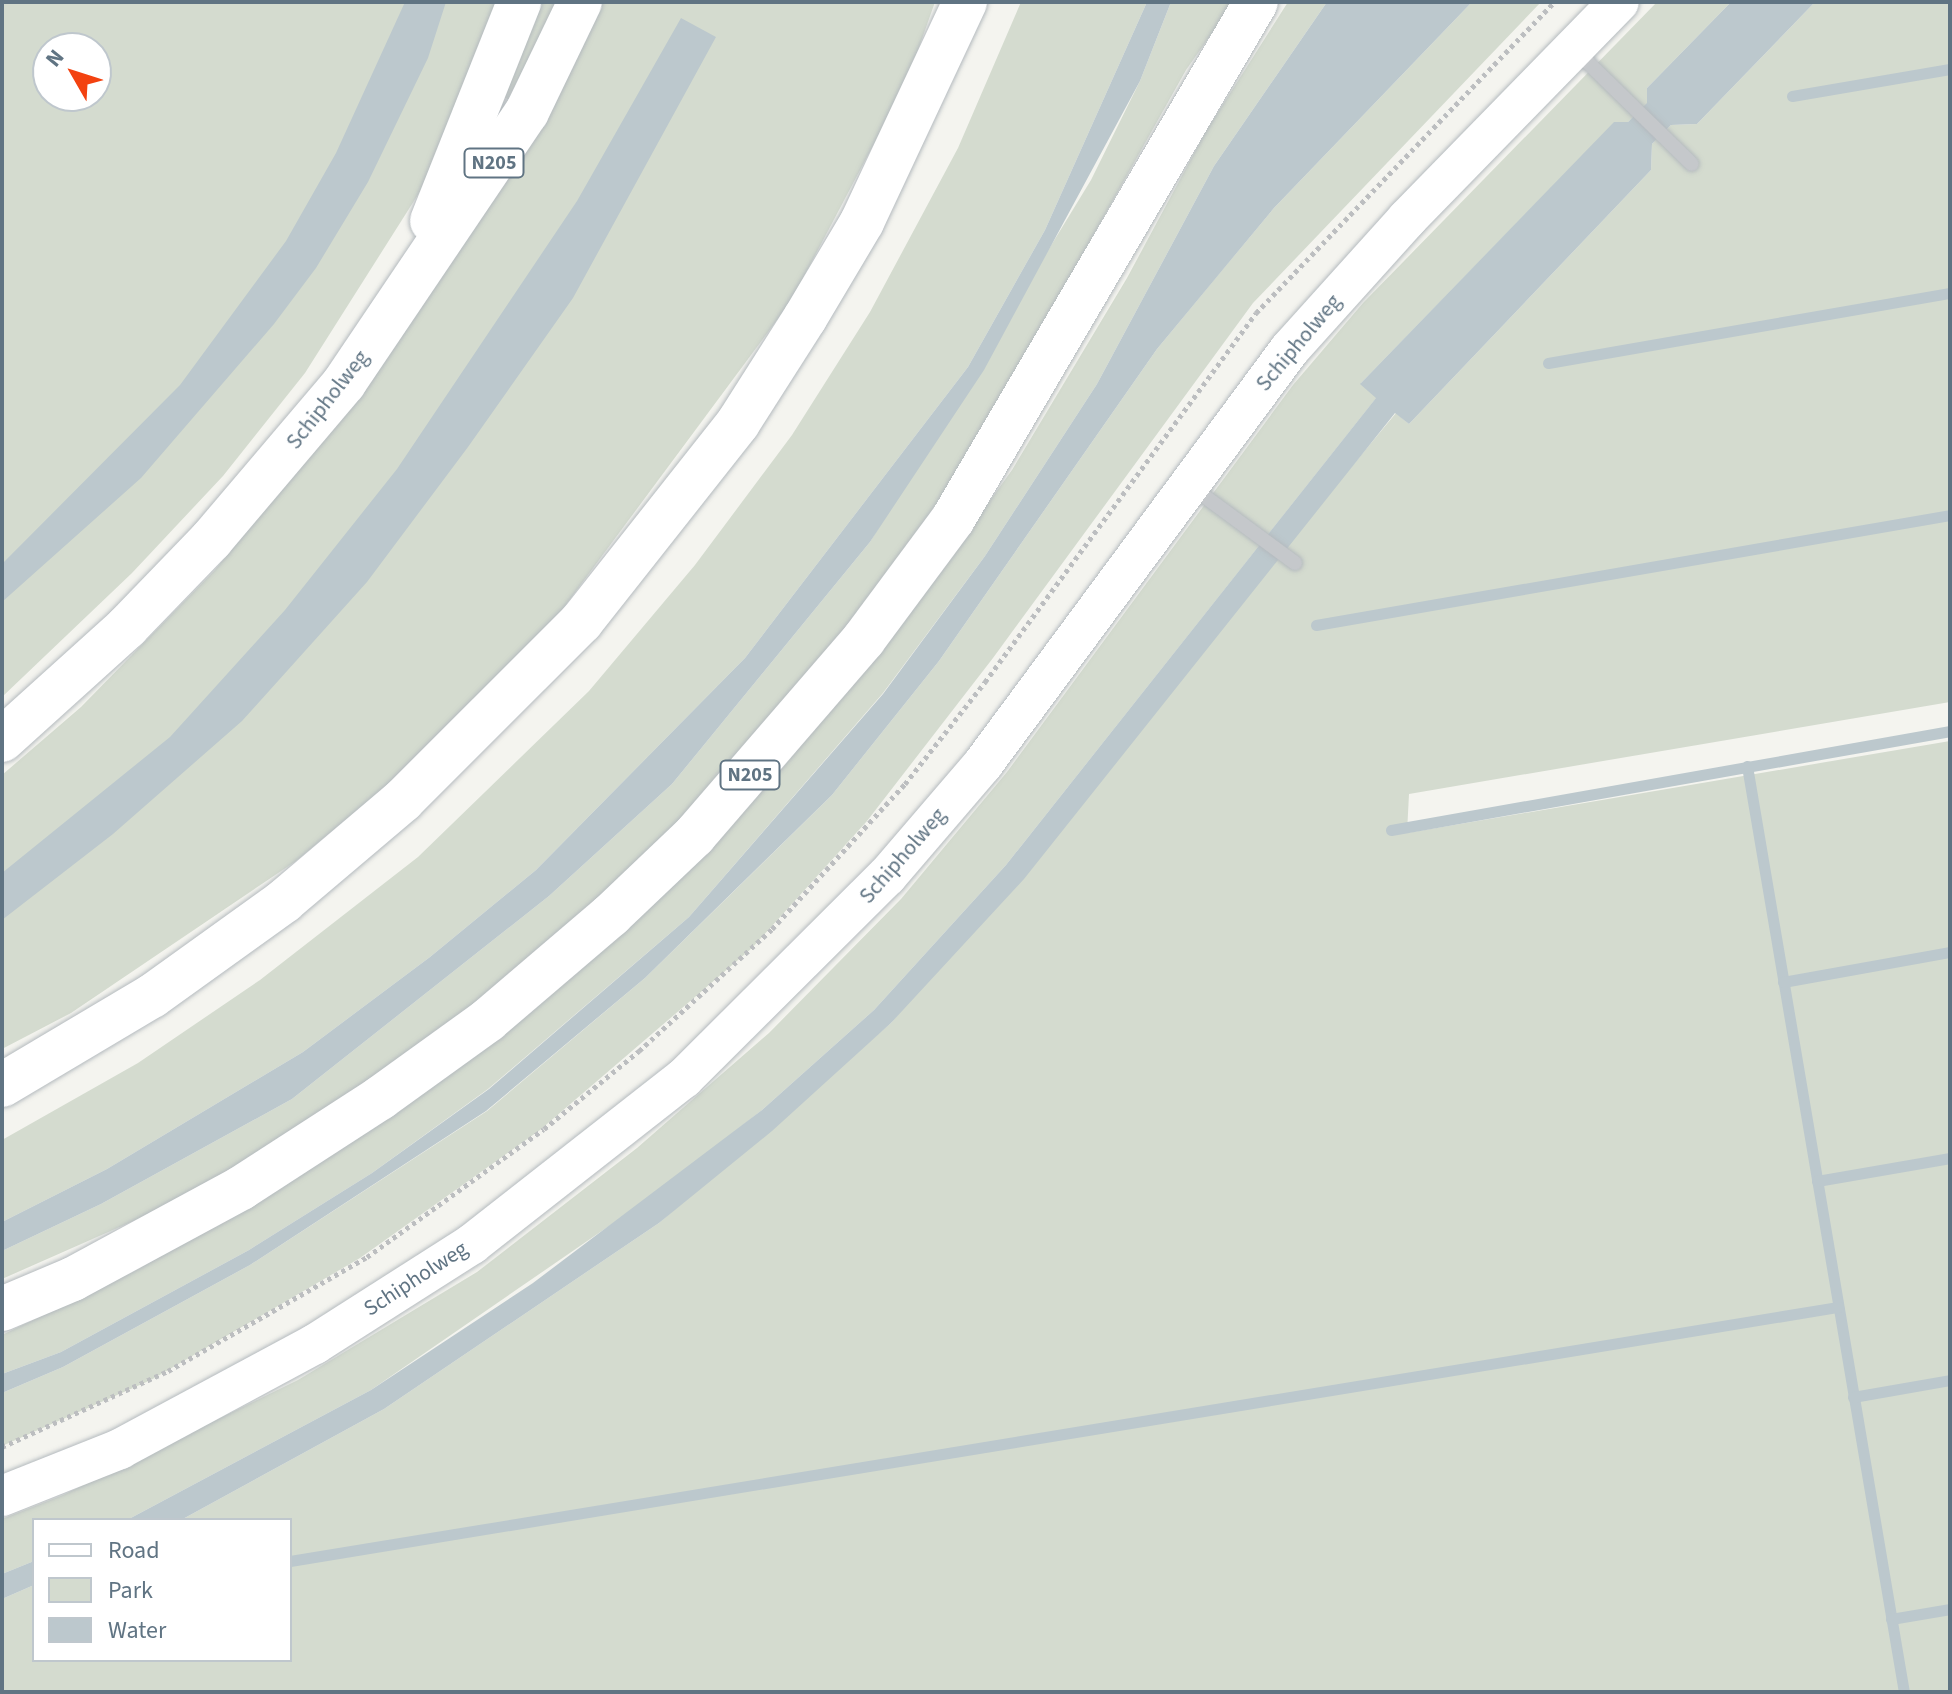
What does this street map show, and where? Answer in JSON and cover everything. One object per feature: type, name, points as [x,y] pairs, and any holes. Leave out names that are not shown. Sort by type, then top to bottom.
[{"type":"highway","name":"N205","points":[[392,315],[488,88],[519,2]]},
{"type":"highway","name":"Schipholweg","points":[[2,740],[127,627],[211,540],[344,383],[527,112],[580,2]]},
{"type":"highway","points":[[2,1085],[152,996],[284,901],[403,800],[581,622],[738,423],[805,318],[862,222],[965,2]]},
{"type":"highway","name":"N205","points":[[2,1309],[73,1279],[241,1188],[380,1098],[488,1020],[611,915],[694,836],[864,639],[953,519],[1256,2]]},
{"type":"main road","name":"Schipholweg","points":[[2,1496],[120,1449],[315,1344],[472,1244],[684,1078],[797,971],[897,865],[983,764],[1290,349],[1619,2]]},
{"type":"lane","points":[[1574,49],[1692,164]]},
{"type":"lane","points":[[1189,485],[1289,558]]},
{"type":"path","name":"Schipholweg","points":[[2,1447],[168,1371],[367,1257],[544,1129],[639,1051],[772,929],[905,784],[968,705],[1256,313],[1554,2]]},
{"type":"green space","points":[[2,2],[504,2],[426,182],[305,373],[223,476],[132,573],[2,697]]},
{"type":"green space","points":[[538,2],[557,2],[508,99],[502,96]]},
{"type":"green space","points":[[600,2],[935,2],[907,81],[791,301],[559,614],[425,754],[296,861],[71,1013],[2,1049],[2,775],[81,707],[214,571],[373,379]]},
{"type":"green space","points":[[1021,2],[1147,2],[1045,230],[968,367],[745,658],[536,870],[430,957],[303,1052],[107,1169],[2,1222],[2,1140],[138,1063],[260,980],[418,857],[589,691],[695,565],[792,435],[870,312],[958,148]]},
{"type":"green space","points":[[1171,2],[1234,2],[1186,70],[990,420],[907,549],[723,787],[529,974],[271,1160],[2,1279],[2,1251],[101,1204],[292,1099],[549,896],[672,784],[870,542],[1091,180],[1140,81]]},
{"type":"green space","points":[[1288,2],[1327,2],[1214,166],[1097,384],[985,556],[883,693],[689,917],[488,1089],[372,1173],[249,1250],[61,1352],[2,1374],[2,1335],[135,1271],[291,1180],[662,893],[775,777],[903,621],[1012,470],[1127,278],[1206,131]]},
{"type":"green space","points":[[1472,2],[1541,2],[1253,303],[993,658],[867,821],[752,948],[540,1130],[360,1258],[151,1380],[2,1446],[2,1393],[63,1367],[250,1265],[487,1111],[645,978],[832,795],[939,661],[1157,349],[1274,208]]},
{"type":"green space","points":[[1657,2],[1731,2],[1647,88],[1648,103],[1628,122],[1614,123],[1361,383],[1377,397],[1006,865],[874,1010],[762,1110],[654,1195],[371,1390],[131,1518],[32,1518],[32,1562],[2,1574],[2,1519],[63,1495],[298,1380],[477,1272],[637,1148],[769,1033],[901,899],[1007,772],[1293,385],[1363,303]]},
{"type":"green space","points":[[1815,2],[1950,2],[1950,702],[1409,794],[1407,833],[1950,741],[1950,1692],[2,1692],[2,1599],[32,1586],[32,1662],[292,1662],[292,1518],[185,1518],[384,1409],[659,1223],[891,1023],[1396,413],[1409,424],[1651,170],[1652,144],[1671,125],[1697,124]]},
{"type":"water","points":[[405,2],[446,2],[428,58],[368,182],[316,268],[274,324],[141,478],[2,602],[2,564],[180,385],[286,241],[336,153]]},
{"type":"water","points":[[1147,2],[1171,2],[1140,81],[984,370],[870,542],[672,784],[549,896],[292,1099],[101,1204],[2,1251],[2,1222],[107,1169],[303,1052],[430,957],[536,870],[745,658],[968,367],[1045,230]]},
{"type":"water","points":[[1327,2],[1472,2],[1274,208],[1157,349],[939,661],[832,795],[645,978],[486,1111],[250,1265],[63,1367],[2,1393],[2,1374],[61,1352],[249,1250],[372,1173],[489,1089],[689,917],[883,694],[985,556],[1097,384],[1214,166]]},
{"type":"water","points":[[1731,2],[1815,2],[1697,124],[1671,125],[1652,144],[1651,170],[1409,424],[1395,413],[1024,879],[891,1023],[772,1131],[659,1223],[384,1409],[185,1518],[131,1518],[371,1390],[533,1283],[762,1110],[874,1010],[1006,865],[1376,398],[1360,384],[1614,122],[1628,122],[1647,103],[1647,88]]},
{"type":"water","points":[[681,18],[716,37],[573,298],[468,447],[367,582],[242,721],[113,834],[2,920],[2,873],[170,737],[285,610],[397,469],[577,201]]},
{"type":"water","points":[[32,1562],[32,1586],[2,1599],[2,1574]]},
{"type":"waterway","points":[[1792,96],[1950,69]]},
{"type":"waterway","points":[[1548,363],[1950,293]]},
{"type":"waterway","points":[[1316,625],[1950,515]]},
{"type":"waterway","points":[[1391,830],[1950,731]]},
{"type":"waterway","points":[[1747,766],[1904,1692]]},
{"type":"waterway","points":[[1783,982],[1950,952]]},
{"type":"waterway","points":[[1817,1181],[1950,1158]]},
{"type":"waterway","points":[[292,1561],[1838,1307]]},
{"type":"waterway","points":[[1853,1397],[1950,1380]]},
{"type":"waterway","points":[[1891,1619],[1950,1609]]}]
